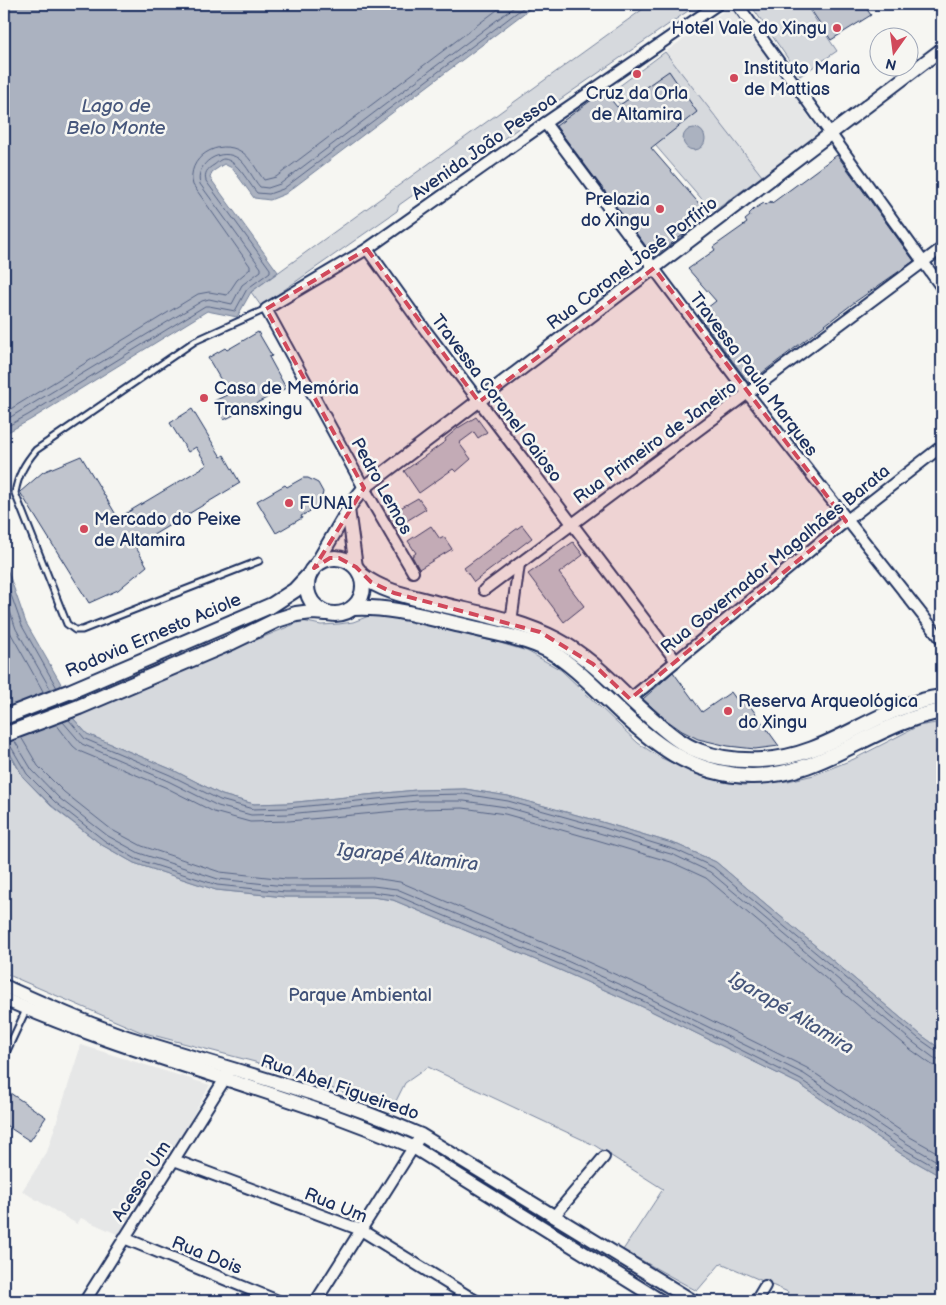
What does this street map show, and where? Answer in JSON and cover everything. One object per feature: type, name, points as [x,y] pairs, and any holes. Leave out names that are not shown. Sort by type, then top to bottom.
[{"type":"main road","points":[[942,697],[925,699],[902,706],[822,747],[786,758],[737,760],[699,751],[669,734],[593,664],[575,651],[540,632],[511,622],[394,593],[371,582],[348,561],[339,558],[330,558],[321,562],[311,572],[307,584],[308,594],[312,602],[318,609],[327,613],[336,614],[354,608],[372,607],[418,614],[510,636],[546,650],[586,678],[638,729],[663,749],[692,764],[724,773],[751,776],[791,771],[818,763],[894,726],[926,714],[942,711]]},
{"type":"main road","points":[[354,608],[363,592],[364,584],[359,571]]},
{"type":"main road","name":"Rodovia Ernesto Aciole","points":[[4,717],[71,691],[272,605],[295,590],[311,572]]},
{"type":"main road","name":"Rodovia Ernesto Aciole","points":[[4,735],[79,707],[232,642],[277,620],[296,614],[327,613]]},
{"type":"street","name":"Avenida João Pessoa","points":[[266,309],[367,249],[718,4]]},
{"type":"street","points":[[737,4],[942,288]]},
{"type":"street","name":"Rua Coronel José Porfírio","points":[[311,572],[348,509],[364,488],[942,49]]},
{"type":"street","name":"Travessa Paula Marques","points":[[545,123],[748,394],[846,521],[942,640]]},
{"type":"street","name":"Rua Primeiro de Janeiro","points":[[484,590],[942,248]]},
{"type":"street","name":"Travessa Coronel Gaioso","points":[[367,249],[479,402],[676,661]]},
{"type":"street","name":"Pedro Lemos","points":[[266,309],[364,488],[413,572]]},
{"type":"street","name":"Rua Governador Magalhães Barata","points":[[630,699],[846,521],[942,446]]},
{"type":"street","points":[[348,509],[359,571]]},
{"type":"street","points":[[511,622],[519,564]]},
{"type":"street","name":"Rua Abel Figueiredo","points":[[4,986],[27,1006]]},
{"type":"street","name":"Rua Abel Figueiredo","points":[[4,999],[27,1006],[120,1045],[228,1073],[380,1117],[421,1135],[555,1215],[693,1301]]},
{"type":"street","name":"Rua Abel Figueiredo","points":[[228,1073],[262,1090],[375,1130],[413,1147],[661,1301]]},
{"type":"street","name":"Acesso Um","points":[[85,1301],[228,1073]]},
{"type":"street","points":[[316,1301],[421,1135]]},
{"type":"street","points":[[555,1215],[604,1157]]},
{"type":"street","name":"Rua Um","points":[[174,1160],[361,1230],[476,1301]]},
{"type":"street","name":"Rua Dois","points":[[124,1238],[278,1301]]},
{"type":"street","points":[[756,1301],[765,1286]]},
{"type":"lane","points":[[259,561],[82,630],[75,630],[67,624],[15,493],[23,466],[36,450],[195,341],[266,309]]},
{"type":"lane","points":[[4,1004],[27,1006],[4,1057]]},
{"type":"highlighted area","points":[[367,249],[479,402],[654,268],[846,521],[630,699],[593,664],[540,632],[394,593],[371,582],[356,567],[339,558],[330,558],[314,568],[364,488],[266,309]]},
{"type":"shaded area","name":"Instituto Maria de Mattias","points":[[731,6],[821,134],[762,176],[665,52]]},
{"type":"shaded area","points":[[81,1045],[210,1085],[150,1192],[119,1235],[81,1218],[77,1224],[22,1191],[47,1152]]},
{"type":"green space","points":[[650,4],[698,4],[464,166],[454,166],[399,205],[397,211],[261,306],[251,292]]},
{"type":"green space","points":[[750,4],[805,4],[837,51],[800,76]]},
{"type":"green space","points":[[665,52],[762,176],[713,212],[610,93]]},
{"type":"green space","points":[[386,615],[527,651],[561,670],[638,743],[659,757],[707,778],[744,785],[788,781],[814,775],[854,759],[918,726],[942,722],[942,1050],[921,1035],[716,862],[678,845],[508,796],[465,789],[416,790],[287,803],[254,804],[222,795],[173,770],[87,734],[73,718],[302,621],[321,625],[339,624],[353,622],[369,616]]},
{"type":"green space","name":"Parque Ambiental","points":[[4,748],[6,748],[23,777],[51,806],[102,845],[134,863],[216,890],[285,897],[372,897],[393,900],[643,1007],[799,1084],[900,1153],[942,1177],[942,1301],[785,1301],[788,1292],[721,1263],[697,1291],[623,1250],[663,1189],[594,1145],[428,1067],[405,1083],[392,1109],[255,1062],[141,1032],[4,973]]},
{"type":"water","name":"Lago de Belo Monte","points":[[4,4],[536,4],[285,194],[270,200],[254,198],[232,168],[224,164],[212,172],[210,178],[278,272],[251,292],[237,317],[207,311],[4,434]]},
{"type":"water","points":[[690,128],[698,128],[705,135],[705,143],[698,150],[690,150],[683,143],[683,135]]},
{"type":"water","name":"Igarapé Altamira","points":[[4,560],[26,623],[60,682],[73,718],[87,734],[173,770],[222,795],[254,804],[287,803],[416,790],[465,789],[508,796],[602,822],[678,845],[716,862],[921,1035],[942,1050],[942,1177],[900,1153],[799,1084],[643,1007],[393,900],[372,897],[285,897],[216,890],[134,863],[102,845],[52,806],[23,777],[4,742]]},
{"type":"building","name":"Hotel Vale do Xingu","points":[[807,4],[863,4],[871,15],[831,40]]},
{"type":"building","points":[[669,71],[697,112],[651,148],[709,215],[654,257],[556,126],[604,91],[617,107]]},
{"type":"building","points":[[837,155],[914,261],[855,302],[749,383],[698,315],[716,301],[688,269],[715,250],[713,247],[747,223],[745,220],[754,209],[764,203],[766,205],[771,201],[772,203]]},
{"type":"building","points":[[258,332],[272,356],[269,357],[286,388],[224,420],[214,401],[229,394],[208,358],[225,348],[227,350]]},
{"type":"building","name":"Mercado do Peixe de Altamira","points":[[192,409],[221,457],[224,455],[240,483],[135,546],[147,566],[118,590],[89,603],[20,492],[43,472],[81,456],[118,518],[207,465],[196,447],[188,452],[170,423]]},
{"type":"building","points":[[476,417],[487,432],[478,438],[474,432],[459,443],[471,459],[456,472],[453,469],[419,493],[404,471],[446,441],[445,439],[458,428]]},
{"type":"building","name":"FUNAI","points":[[303,478],[308,478],[318,483],[323,492],[321,501],[314,509],[301,516],[302,518],[276,533],[257,501],[285,485],[287,487]]},
{"type":"building","points":[[418,498],[426,509],[395,528],[388,515]]},
{"type":"building","points":[[522,525],[532,538],[474,582],[464,568]]},
{"type":"building","points":[[431,526],[440,539],[444,537],[452,549],[419,569],[412,556],[416,553],[408,541]]},
{"type":"building","points":[[573,542],[583,555],[559,573],[584,606],[564,622],[528,574]]},
{"type":"building","name":"Reserva Arqueológica do Xingu","points":[[673,672],[702,712],[731,692],[739,703],[745,699],[779,746],[755,749],[728,746],[698,739],[682,731],[665,719],[643,699]]},
{"type":"building","points":[[4,1089],[46,1117],[30,1141],[4,1124]]},
{"type":"place","name":"Hotel Vale do Xingu","points":[[837,28]]},
{"type":"place","name":"Cruz da Orla de Altamira","points":[[637,74]]},
{"type":"place","name":"Instituto Maria de Mattias","points":[[734,78]]},
{"type":"place","name":"Prelazia do Xingu","points":[[660,209]]},
{"type":"place","name":"Casa de Memória Transxingu","points":[[204,398]]},
{"type":"place","name":"FUNAI","points":[[289,503]]},
{"type":"place","name":"Mercado do Peixe de Altamira","points":[[84,529]]},
{"type":"place","name":"Reserva Arqueológica do Xingu","points":[[728,711]]}]
